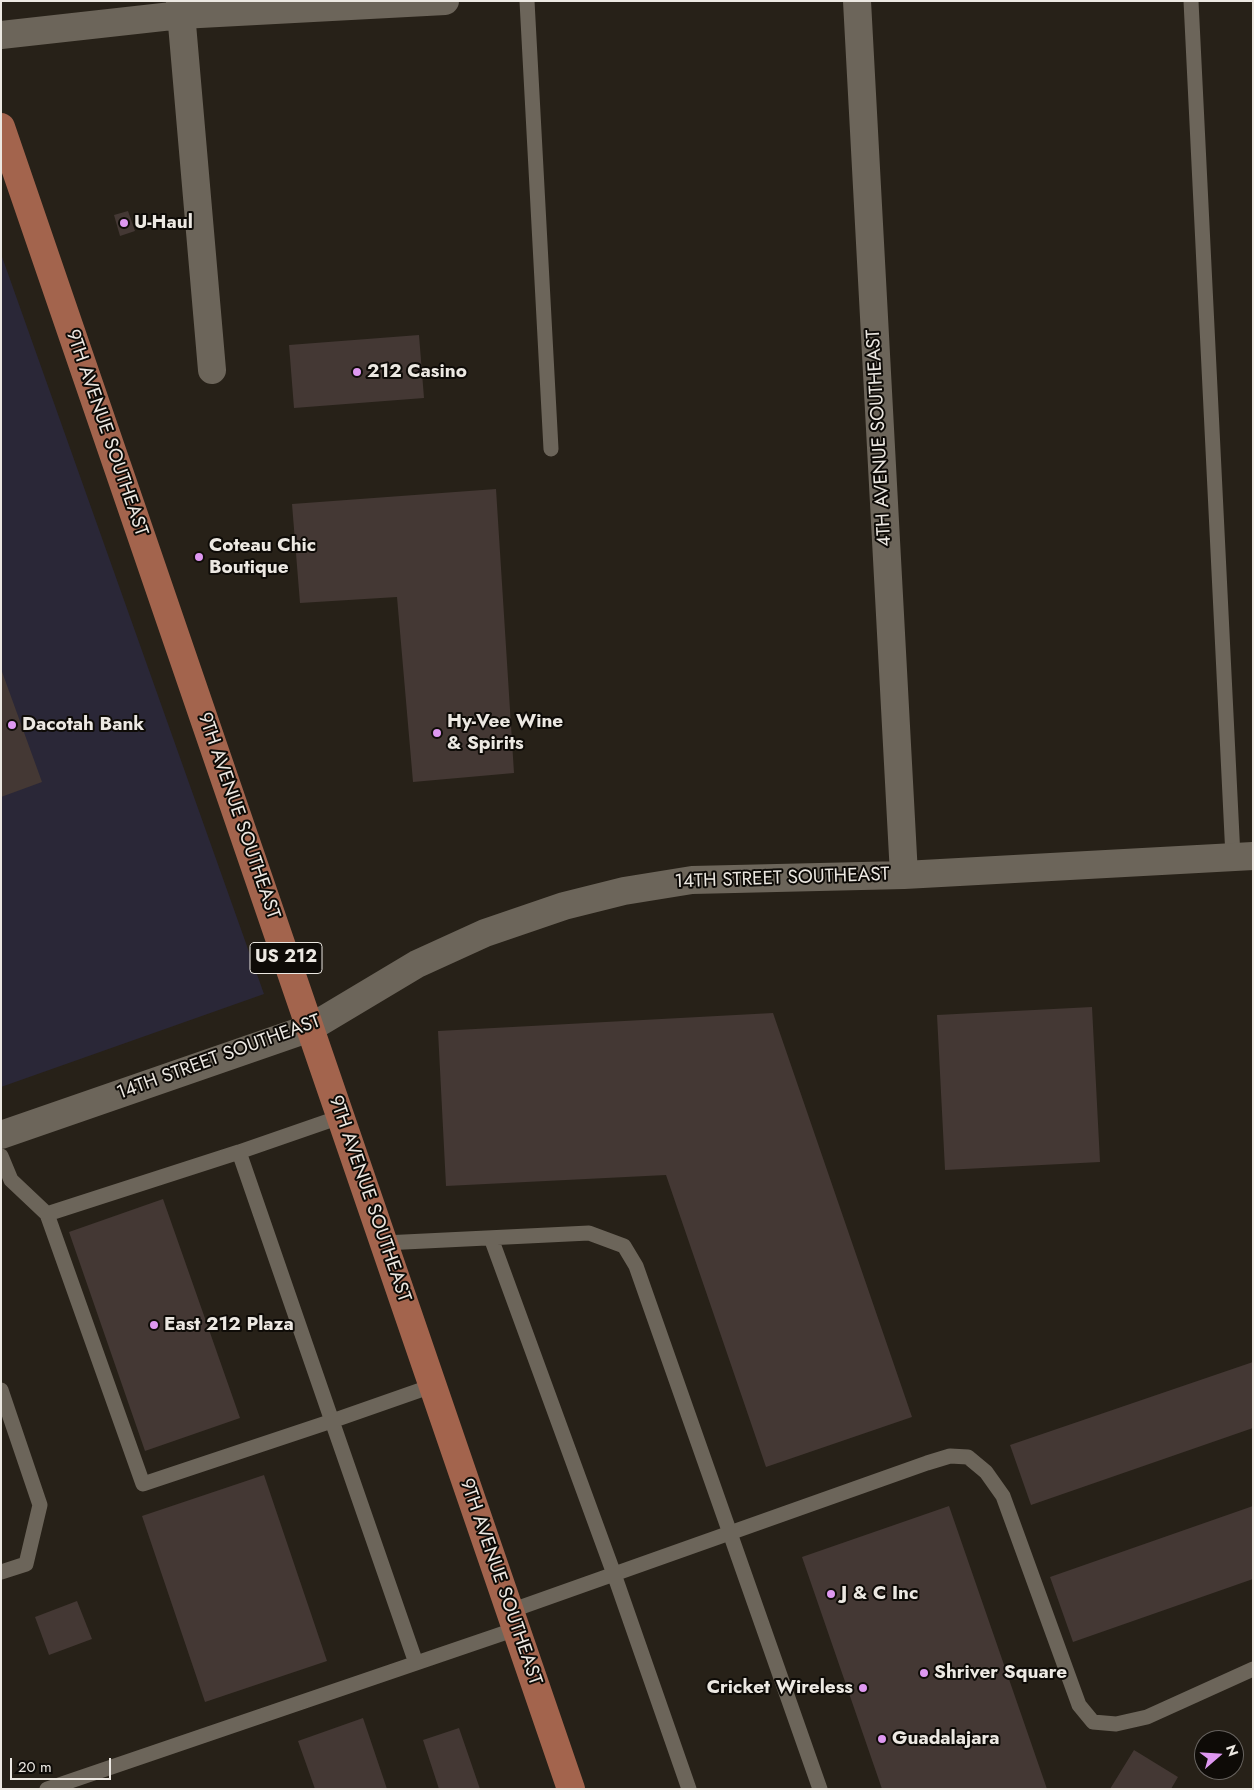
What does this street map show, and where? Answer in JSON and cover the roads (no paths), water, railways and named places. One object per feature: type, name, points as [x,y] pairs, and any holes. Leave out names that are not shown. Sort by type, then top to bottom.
[{"type":"main road","name":"9TH AVENUE SOUTHEAST","points":[[1,128],[570,1789]]},
{"type":"street","points":[[1,35],[181,8],[445,1]]},
{"type":"street","name":"4TH AVENUE SOUTHEAST","points":[[857,1],[904,875]]},
{"type":"street","points":[[181,8],[212,370]]},
{"type":"street","name":"14TH STREET SOUTHEAST","points":[[1,1136],[310,1028],[417,964],[484,933],[572,904],[624,891],[692,880],[904,875],[1243,856]]},
{"type":"lane","points":[[527,1],[551,449]]},
{"type":"lane","points":[[1191,1],[1243,856]]},
{"type":"lane","points":[[47,1214],[340,1117]]},
{"type":"lane","points":[[239,1152],[416,1663]]},
{"type":"lane","points":[[1,1156],[11,1180],[47,1214],[143,1484],[432,1386]]},
{"type":"lane","points":[[384,1243],[589,1233],[624,1246],[636,1266],[820,1789]]},
{"type":"lane","points":[[491,1238],[614,1574],[689,1789]]},
{"type":"lane","points":[[1,1390],[40,1505],[26,1564],[1,1572]]},
{"type":"lane","points":[[47,1789],[416,1663],[614,1574],[950,1456],[968,1457],[986,1472],[1003,1496],[1079,1704],[1093,1722],[1116,1724],[1147,1716],[1253,1669]]},
{"type":"place","name":"U-Haul","points":[[124,223]]},
{"type":"place","name":"212 Casino","points":[[357,372]]},
{"type":"place","name":"Coteau Chic Boutique","points":[[199,557]]},
{"type":"place","name":"Dacotah Bank","points":[[12,725]]},
{"type":"place","name":"Hy-Vee Wine & Spirits","points":[[437,733]]},
{"type":"place","name":"East 212 Plaza","points":[[154,1325]]},
{"type":"place","name":"J & C Inc","points":[[831,1594]]},
{"type":"place","name":"Shriver Square","points":[[924,1673]]},
{"type":"place","name":"Cricket Wireless","points":[[863,1688]]},
{"type":"place","name":"Guadalajara","points":[[882,1739]]}]
